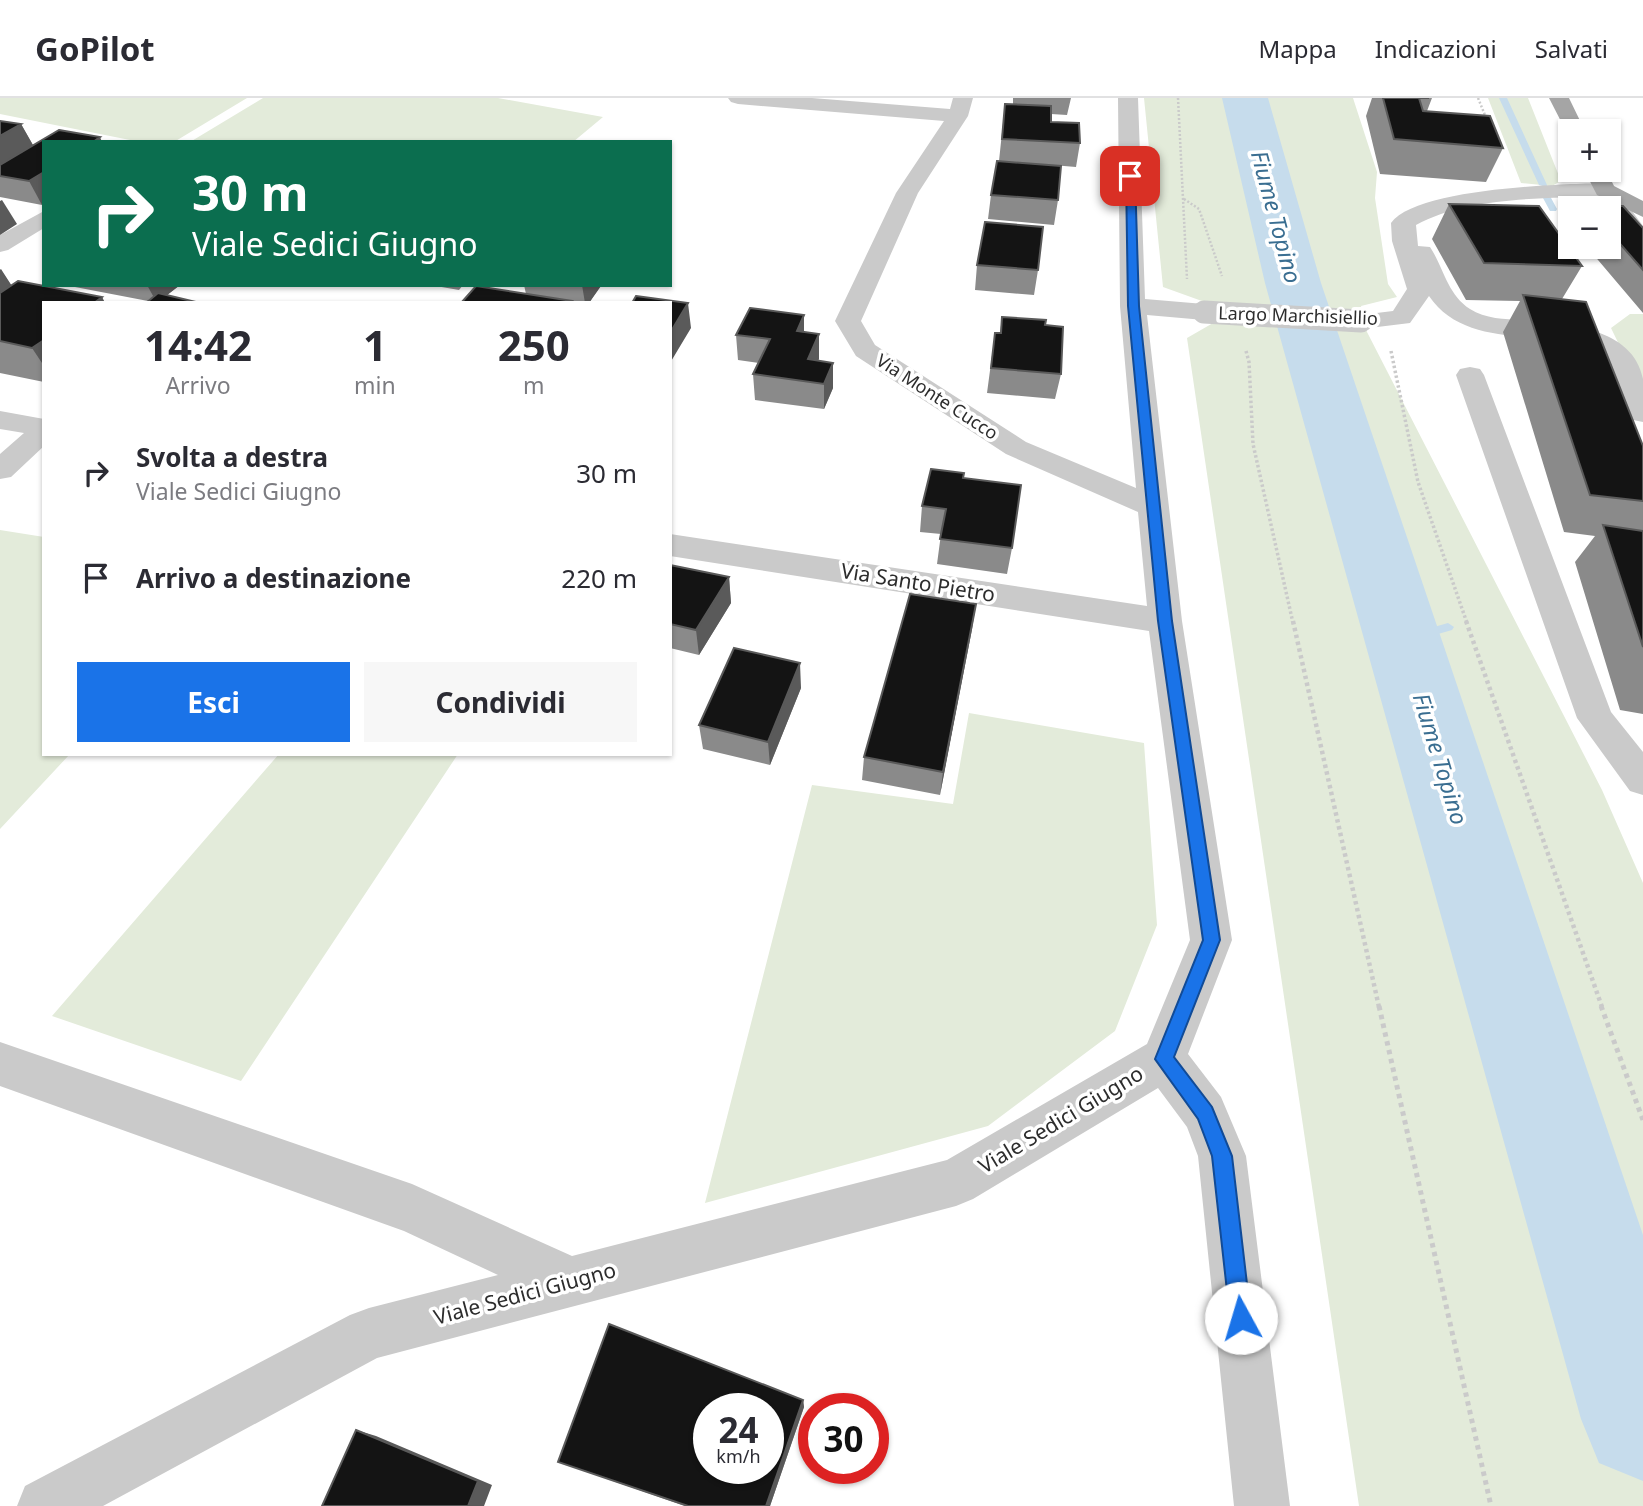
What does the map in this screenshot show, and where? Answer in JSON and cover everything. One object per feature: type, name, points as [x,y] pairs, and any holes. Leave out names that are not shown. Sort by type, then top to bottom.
[{"type":"main road","points":[[1559,98],[1570,119]]},
{"type":"main road","points":[[1603,182],[1643,210]]},
{"type":"street","points":[[738,98],[961,107]]},
{"type":"street","name":"Viale Sedici Giugno","points":[[45,1506],[369,1334],[956,1182],[1164,1059],[1211,940],[1165,621],[1156,507],[1149,307],[1128,98]]},
{"type":"street","name":"Via Monte Cucco","points":[[961,107],[907,193],[848,321],[865,350],[1016,448],[1156,507]]},
{"type":"street","points":[[1587,182],[1476,198],[1419,214],[1404,223],[1449,307],[1473,323],[1552,329],[1589,338],[1616,353],[1643,414]]},
{"type":"street","points":[[1601,182],[1643,243]]},
{"type":"street","points":[[0,245],[42,219]]},
{"type":"street","name":"Largo Marchisiellio","points":[[1149,307],[1373,320],[1401,318],[1420,289],[1404,241],[1404,223]]},
{"type":"street","points":[[1469,375],[1595,718],[1643,780]]},
{"type":"street","points":[[0,421],[42,429]]},
{"type":"street","points":[[0,443],[42,430]]},
{"type":"street","points":[[0,470],[42,431]]},
{"type":"street","name":"Via Santo Pietro","points":[[672,545],[1165,621]]},
{"type":"street","points":[[1164,1059],[1205,1113],[1222,1156],[1262,1506]]},
{"type":"street","points":[[0,1064],[411,1209],[571,1282]]},
{"type":"path","points":[[1149,307],[1188,291],[1178,98]]},
{"type":"path","points":[[1478,98],[1517,193]]},
{"type":"path","points":[[1184,200],[1199,209],[1225,284]]},
{"type":"path","points":[[1373,320],[1418,482],[1550,864],[1643,1120]]},
{"type":"path","points":[[1245,349],[1249,362],[1253,444],[1492,1506]]},
{"type":"green space","points":[[0,98],[247,98],[177,140],[130,140],[0,114]]},
{"type":"green space","points":[[263,98],[498,98],[603,117],[575,140],[193,140]]},
{"type":"green space","points":[[1144,98],[1353,98],[1377,172],[1375,198],[1388,284],[1397,297],[1361,306],[1367,332],[1602,790],[1643,883],[1643,1506],[1359,1506],[1187,338],[1220,319],[1213,305],[1163,287]]},
{"type":"green space","points":[[1488,98],[1528,98],[1559,182],[1552,186],[1521,183]]},
{"type":"green space","points":[[1630,314],[1643,314],[1643,394],[1611,328]]},
{"type":"green space","points":[[0,530],[42,537],[42,756],[68,756],[0,829]]},
{"type":"green space","points":[[969,713],[1144,743],[1157,925],[1115,1031],[988,1126],[705,1203],[812,785],[953,804]]},
{"type":"green space","points":[[277,756],[457,756],[241,1081],[52,1016]]},
{"type":"building","points":[[1383,98],[1419,98],[1423,111],[1490,116],[1503,148],[1394,139]]},
{"type":"building","points":[[1005,104],[1051,106],[1051,122],[1079,123],[1080,143],[1002,139]]},
{"type":"building","points":[[0,121],[21,124],[0,136]]},
{"type":"building","points":[[59,130],[100,137],[96,140],[42,140]]},
{"type":"building","points":[[42,140],[42,173],[29,181],[0,176],[0,165]]},
{"type":"building","points":[[997,161],[1061,166],[1058,200],[991,195]]},
{"type":"building","points":[[1449,204],[1539,206],[1558,233],[1558,259],[1577,259],[1582,266],[1484,263]]},
{"type":"building","points":[[1621,206],[1643,228],[1643,270],[1621,245]]},
{"type":"building","points":[[985,222],[1043,227],[1038,270],[977,265]]},
{"type":"building","points":[[18,281],[102,297],[97,301],[42,301],[42,341],[32,348],[0,341],[0,293]]},
{"type":"building","points":[[475,287],[482,287],[572,301],[463,301]]},
{"type":"building","points":[[158,293],[192,301],[148,301]]},
{"type":"building","points":[[1523,295],[1586,302],[1643,446],[1643,501],[1590,495]]},
{"type":"building","points":[[636,296],[688,303],[672,330],[672,301],[633,301]]},
{"type":"building","points":[[750,308],[804,315],[797,331],[819,334],[808,359],[833,363],[824,384],[753,374],[770,339],[736,335]]},
{"type":"building","points":[[1002,317],[1046,320],[1045,325],[1063,327],[1061,374],[991,368],[995,333],[1001,333]]},
{"type":"building","points":[[931,469],[964,473],[963,478],[1021,485],[1012,548],[940,539],[946,509],[922,506]]},
{"type":"building","points":[[1603,525],[1643,531],[1643,647]]},
{"type":"building","points":[[672,565],[729,577],[696,630],[672,624]]},
{"type":"building","points":[[910,594],[976,604],[943,772],[864,757]]},
{"type":"building","points":[[734,648],[800,663],[768,742],[699,725]]},
{"type":"building","points":[[609,1324],[798,1398],[798,1414],[784,1454],[784,1393],[693,1393],[693,1484],[774,1484],[766,1506],[688,1506],[558,1462]]},
{"type":"building","points":[[356,1430],[478,1481],[468,1506],[322,1506]]},
{"type":"waterway","name":"Fiume Topino","points":[[1245,98],[1293,283],[1643,1419]]},
{"type":"waterway","points":[[1503,98],[1543,185]]},
{"type":"waterway","points":[[1547,198],[1553,209]]},
{"type":"waterway","points":[[1403,640],[1448,627]]},
{"type":"route","points":[[1130,176],[1133,306],[1156,507],[1165,621],[1211,940],[1164,1059],[1205,1113],[1222,1156],[1241,1318]]}]
